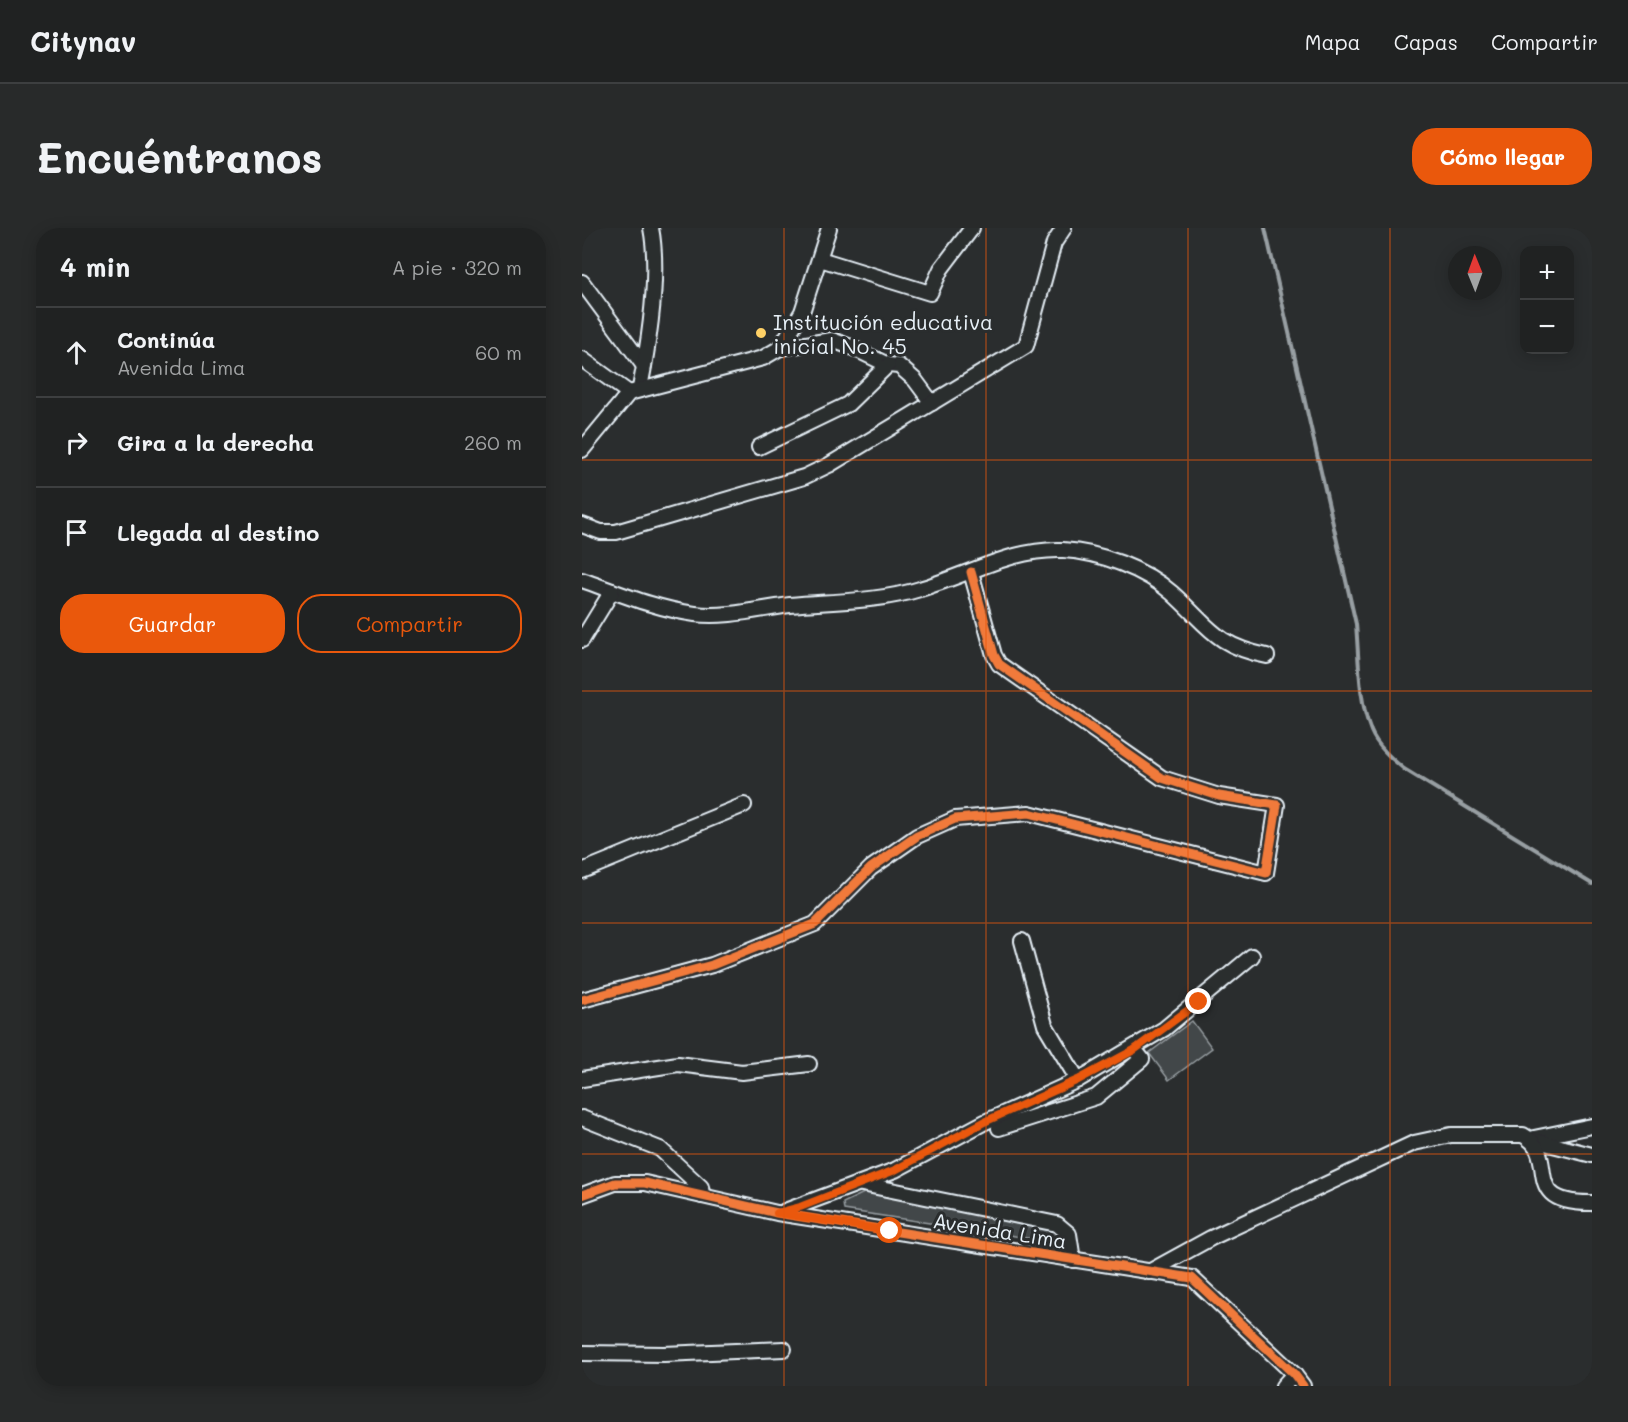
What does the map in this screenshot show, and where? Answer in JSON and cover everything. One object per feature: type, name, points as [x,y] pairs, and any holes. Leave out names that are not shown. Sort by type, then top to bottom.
[{"type":"street","points":[[582,450],[634,390],[644,366],[649,341],[654,253],[651,228]]},
{"type":"street","points":[[820,259],[930,293],[941,269],[972,228]]},
{"type":"street","points":[[582,525],[601,532],[616,532],[804,477],[829,465],[1026,346],[1051,253],[1064,228]]},
{"type":"street","points":[[780,348],[802,312],[828,230]]},
{"type":"street","points":[[582,282],[644,366]]},
{"type":"street","points":[[582,359],[634,390],[763,358],[780,348],[832,340],[888,366],[899,366],[915,380],[932,402]]},
{"type":"street","points":[[759,447],[848,404],[888,366]]},
{"type":"street","points":[[582,580],[670,610],[699,614],[896,594],[918,590],[1010,556],[1043,550],[1083,552],[1107,559],[1170,591],[1201,624],[1222,640],[1241,650],[1267,656]]},
{"type":"street","points":[[582,1000],[711,965],[815,924],[871,868],[917,836],[955,819],[1029,813],[1266,873],[1278,805],[1219,796],[1162,778],[999,664],[993,655],[971,572]]},
{"type":"street","points":[[582,640],[612,591]]},
{"type":"street","points":[[582,871],[744,806]]},
{"type":"street","points":[[1022,940],[1045,1025],[1078,1080]]},
{"type":"street","points":[[777,1213],[800,1207],[895,1170],[1134,1050],[1199,1002],[1252,956]]},
{"type":"street","points":[[999,1128],[1096,1097],[1142,1059],[1134,1050]]},
{"type":"street","points":[[582,1079],[678,1064],[742,1072],[809,1064]]},
{"type":"street","points":[[582,1118],[660,1149],[701,1187],[702,1196]]},
{"type":"street","points":[[1529,1138],[1592,1126]]},
{"type":"street","points":[[1149,1272],[1211,1238],[1414,1143],[1451,1136],[1523,1135],[1592,1155]]},
{"type":"street","points":[[1529,1138],[1538,1155],[1546,1188],[1555,1198],[1570,1203],[1592,1203]]},
{"type":"street","name":"Avenida Lima","points":[[582,1195],[615,1183],[629,1182],[777,1213],[1192,1278],[1294,1374],[1303,1386]]},
{"type":"street","points":[[862,1184],[1057,1224],[1069,1234],[1073,1260]]},
{"type":"street","points":[[582,1353],[664,1354],[784,1349]]},
{"type":"street","points":[[1283,1386],[1294,1374]]},
{"type":"shaded area","points":[[1192,1021],[1212,1048],[1169,1080],[1149,1053]]},
{"type":"shaded area","points":[[870,1190],[1054,1226],[1067,1238],[1067,1244],[844,1210],[843,1203]]},
{"type":"waterway","points":[[1265,228],[1356,624],[1361,692],[1371,731],[1385,752],[1404,769],[1592,884]]},
{"type":"cycle path","points":[[582,1000],[712,965],[815,924],[871,868],[917,836],[955,819],[1029,813],[1266,873],[1277,805],[1219,796],[1162,778],[999,664],[994,655],[971,572]]},
{"type":"cycle path","points":[[582,1195],[615,1183],[645,1183],[777,1213],[1192,1278],[1294,1374],[1303,1386]]},
{"type":"place","name":"Institución educativa inicial No. 45","points":[[761,333]]},
{"type":"route","points":[[890,1231],[777,1213],[844,1191],[895,1170],[984,1122],[1078,1080],[1134,1050],[1199,1002]]}]
